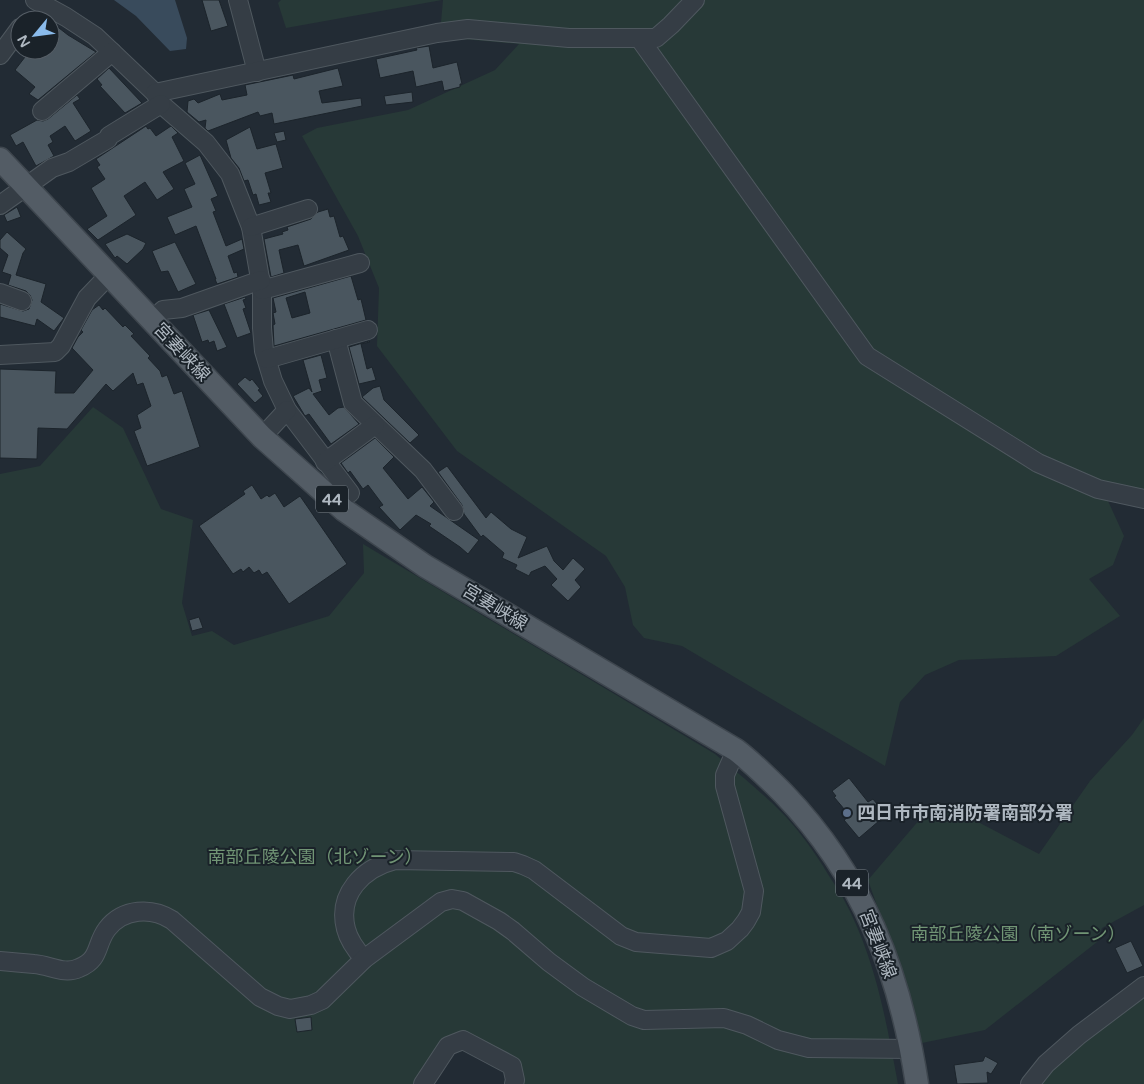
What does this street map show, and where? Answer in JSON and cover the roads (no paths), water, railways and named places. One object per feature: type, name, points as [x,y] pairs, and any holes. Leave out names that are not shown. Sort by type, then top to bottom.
[{"type":"main road","name":"宮妻峡線","points":[[0,159],[262,437],[344,510],[425,566],[736,750],[798,808],[824,841],[848,877],[869,916],[893,979],[912,1049],[917,1084]]},
{"type":"street","points":[[238,0],[256,72]]},
{"type":"street","points":[[0,205],[52,168],[69,162],[108,139],[109,136],[158,99],[256,72],[436,33],[468,29],[569,38],[656,38],[696,0]]},
{"type":"street","points":[[37,1],[95,36],[158,99],[206,143],[230,174],[251,228],[261,285],[264,351],[273,381],[288,410],[350,493]]},
{"type":"street","points":[[639,38],[867,356],[1038,463],[1098,489],[1144,499]]},
{"type":"street","points":[[0,55],[10,42]]},
{"type":"street","points":[[42,111],[112,52]]},
{"type":"street","points":[[251,228],[308,209]]},
{"type":"street","points":[[153,321],[163,310],[182,308],[261,285],[360,263]]},
{"type":"street","points":[[0,356],[55,352],[61,346],[87,298],[110,275]]},
{"type":"street","points":[[0,293],[22,300]]},
{"type":"street","points":[[267,359],[368,330]]},
{"type":"street","points":[[336,339],[353,403],[423,470],[454,511]]},
{"type":"street","points":[[262,437],[288,410]]},
{"type":"street","points":[[325,462],[375,425]]},
{"type":"street","points":[[364,959],[354,947],[346,930],[344,911],[350,893],[361,877],[378,864],[395,860],[514,862],[534,870],[628,940],[702,948],[719,945],[734,936],[746,921],[751,912],[754,891],[725,786],[725,775],[736,750]]},
{"type":"street","points":[[0,961],[35,964],[66,971],[79,968],[95,958],[104,935],[111,925],[126,915],[145,911],[158,913],[172,920],[260,997],[284,1008],[302,1007],[322,1000],[364,959],[441,902],[452,898],[464,901],[499,921],[558,969],[602,999],[636,1018],[644,1020],[724,1018],[747,1025],[778,1040],[809,1048],[912,1049]]},
{"type":"street","points":[[1030,1084],[1046,1064],[1079,1035],[1144,986]]},
{"type":"street","points":[[423,1084],[448,1046],[463,1040],[512,1066],[514,1084]]},
{"type":"water","points":[[114,0],[175,0],[187,38],[186,49],[170,51],[136,16]]},
{"type":"place","name":"四日市市南消防署南部分署","points":[[847,813]]},
{"type":"park label","name":"南部丘陵公園（北ゾーン）","points":[[315,857]]},
{"type":"park label","name":"南部丘陵公園（南ゾーン）","points":[[1018,934]]}]
